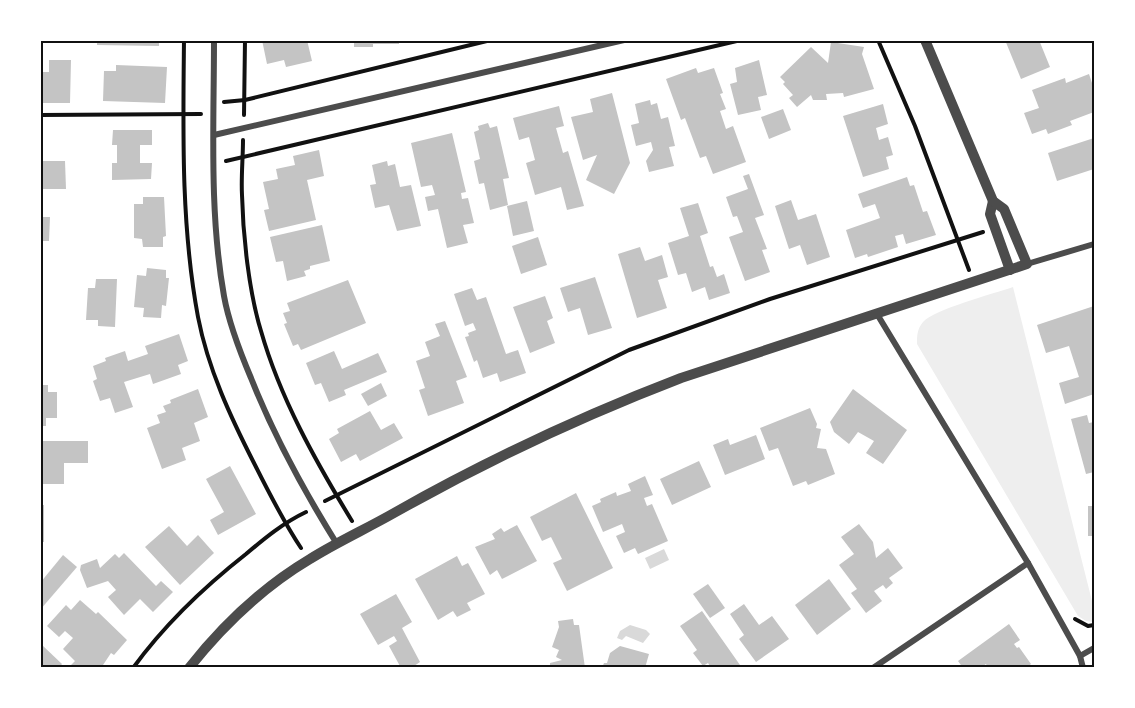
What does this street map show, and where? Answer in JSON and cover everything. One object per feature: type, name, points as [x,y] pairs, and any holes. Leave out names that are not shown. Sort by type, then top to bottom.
[{"type":"street","points":[[214,40],[216,246],[224,298],[238,348],[263,408],[314,507],[337,544]]},
{"type":"street","points":[[214,135],[624,40]]},
{"type":"street","points":[[926,40],[993,201],[1004,209],[1027,264]]},
{"type":"street","points":[[993,201],[990,214],[1010,270]]},
{"type":"street","points":[[189,668],[211,640],[254,599],[309,559],[467,472],[636,395],[681,378],[1027,264],[1095,244]]},
{"type":"street","points":[[878,314],[1028,563],[1080,656],[1083,668]]},
{"type":"street","points":[[873,668],[1028,563]]},
{"type":"street","points":[[1080,656],[1095,648]]},
{"type":"path","points":[[245,40],[242,193],[244,233],[261,331],[280,384],[300,427],[336,495],[359,532]]},
{"type":"path","points":[[214,104],[245,99],[490,40]]},
{"type":"path","points":[[214,164],[741,40]]},
{"type":"path","points":[[134,668],[156,636],[217,576],[284,523],[336,495],[629,350],[770,299],[958,240],[915,126],[878,40]]},
{"type":"path","points":[[40,116],[214,113]]},
{"type":"shaded area","points":[[1013,287],[1094,609],[1094,622],[1086,621],[1078,616],[917,344],[920,327],[929,317],[951,307]]},
{"type":"shaded area","points":[[664,549],[669,560],[650,569],[645,558]]},
{"type":"shaded area","points":[[630,625],[646,630],[650,634],[643,643],[626,636],[622,640],[617,638],[620,631]]},
{"type":"building","points":[[97,40],[159,40],[159,46],[97,45]]},
{"type":"building","points":[[262,40],[307,40],[312,61],[286,67],[284,60],[267,64]]},
{"type":"building","points":[[354,40],[399,40],[399,44],[354,47]]},
{"type":"building","points":[[1005,40],[1039,40],[1050,67],[1021,79]]},
{"type":"building","points":[[831,42],[864,47],[862,54],[874,89],[844,97],[843,93],[826,94],[827,100],[813,100],[811,95],[797,107],[789,98],[793,95],[780,77],[811,47],[828,63]]},
{"type":"building","points":[[49,60],[71,60],[70,103],[40,103],[40,72],[49,72]]},
{"type":"building","points":[[759,60],[767,95],[758,97],[761,110],[738,115],[730,84],[737,82],[735,68]]},
{"type":"building","points":[[116,65],[167,67],[165,103],[103,101],[104,71],[116,71]]},
{"type":"building","points":[[696,68],[698,73],[714,68],[723,93],[720,94],[726,109],[720,111],[726,129],[733,126],[746,162],[713,174],[706,156],[700,158],[685,118],[681,120],[666,79]]},
{"type":"building","points":[[1089,74],[1094,89],[1094,112],[1070,121],[1072,125],[1048,134],[1046,129],[1032,134],[1024,113],[1039,108],[1032,90],[1065,78],[1066,83]]},
{"type":"building","points":[[612,93],[630,163],[614,194],[586,180],[597,155],[583,160],[571,117],[593,112],[590,99]]},
{"type":"building","points":[[650,100],[651,105],[657,103],[661,119],[668,117],[675,146],[669,147],[674,166],[649,172],[646,161],[653,150],[651,142],[636,146],[631,125],[639,123],[635,104]]},
{"type":"building","points":[[883,104],[888,124],[876,128],[879,140],[888,137],[893,155],[886,157],[889,169],[863,177],[843,116]]},
{"type":"building","points":[[559,106],[564,126],[556,128],[563,153],[568,151],[584,206],[567,210],[561,187],[535,195],[526,163],[535,160],[529,137],[519,140],[513,118]]},
{"type":"building","points":[[783,109],[791,130],[769,139],[761,117]]},
{"type":"building","points":[[488,123],[490,128],[497,126],[509,178],[503,179],[508,205],[490,210],[484,183],[479,184],[474,161],[480,159],[474,132],[479,130],[478,126]]},
{"type":"building","points":[[113,130],[152,130],[152,145],[140,145],[140,163],[152,163],[151,179],[112,180],[112,163],[117,163],[117,145],[112,145]]},
{"type":"building","points":[[452,133],[466,192],[461,193],[462,199],[468,198],[474,223],[463,225],[468,243],[447,248],[438,209],[428,211],[425,197],[435,195],[432,185],[421,187],[411,143]]},
{"type":"building","points":[[1094,138],[1094,169],[1057,181],[1048,153]]},
{"type":"building","points":[[319,150],[324,176],[307,180],[316,220],[269,231],[264,210],[269,209],[263,182],[278,179],[276,169],[295,165],[293,156]]},
{"type":"building","points":[[40,161],[65,161],[66,189],[40,189]]},
{"type":"building","points":[[387,161],[388,166],[395,164],[400,187],[411,185],[421,226],[397,231],[389,205],[375,208],[370,185],[376,184],[372,165]]},
{"type":"building","points":[[749,174],[764,215],[755,218],[767,249],[762,250],[770,272],[745,281],[729,237],[743,232],[737,216],[733,217],[726,197],[748,189],[743,176]]},
{"type":"building","points":[[907,177],[910,186],[914,185],[923,212],[927,211],[936,235],[906,244],[903,234],[895,236],[898,247],[868,257],[867,254],[855,258],[846,230],[880,218],[875,204],[863,208],[858,194]]},
{"type":"building","points":[[143,197],[164,197],[166,236],[163,237],[163,247],[143,247],[142,239],[134,238],[134,204],[143,204]]},
{"type":"building","points":[[791,200],[798,220],[816,214],[830,257],[807,265],[800,245],[789,249],[775,206]]},
{"type":"building","points":[[527,201],[534,231],[513,236],[507,206]]},
{"type":"building","points":[[698,203],[708,233],[700,236],[710,267],[713,266],[717,277],[724,274],[730,293],[709,300],[705,287],[692,292],[686,273],[678,275],[668,243],[689,236],[680,208]]},
{"type":"building","points":[[40,217],[50,217],[49,241],[40,241]]},
{"type":"building","points":[[322,225],[330,261],[310,266],[310,269],[304,271],[306,276],[287,281],[283,261],[276,262],[270,237]]},
{"type":"building","points":[[538,237],[547,265],[521,274],[512,246]]},
{"type":"building","points":[[640,247],[645,261],[662,255],[668,277],[658,280],[667,308],[637,318],[618,254]]},
{"type":"building","points":[[147,268],[166,270],[166,278],[169,278],[166,306],[162,305],[161,318],[143,317],[144,308],[134,307],[137,275],[146,276]]},
{"type":"building","points":[[595,277],[612,328],[588,335],[580,308],[568,312],[560,288]]},
{"type":"building","points":[[96,279],[117,279],[115,327],[98,326],[98,320],[86,320],[88,288],[95,288]]},
{"type":"building","points":[[348,280],[366,323],[301,350],[298,344],[293,346],[284,324],[287,323],[283,313],[290,311],[287,303]]},
{"type":"building","points":[[472,288],[477,300],[486,297],[506,354],[518,350],[526,373],[500,382],[497,373],[483,378],[477,360],[474,362],[465,337],[476,330],[473,323],[465,326],[454,294]]},
{"type":"building","points":[[545,296],[553,318],[547,321],[555,343],[530,353],[513,307]]},
{"type":"building","points":[[1094,306],[1094,394],[1065,404],[1059,383],[1079,377],[1069,346],[1046,353],[1037,325]]},
{"type":"building","points":[[445,321],[467,377],[456,381],[464,403],[428,416],[419,390],[425,388],[416,361],[430,356],[425,342],[440,336],[435,324]]},
{"type":"building","points":[[179,334],[188,361],[178,365],[181,374],[153,384],[150,374],[124,382],[133,407],[115,413],[110,398],[100,401],[93,381],[97,379],[93,366],[106,361],[105,358],[125,351],[128,361],[148,354],[145,346]]},
{"type":"building","points":[[334,351],[342,369],[378,353],[387,372],[344,390],[346,395],[329,402],[321,383],[315,385],[306,363]]},
{"type":"building","points":[[381,383],[387,396],[368,406],[361,394]]},
{"type":"building","points":[[40,385],[48,385],[48,392],[57,392],[57,418],[46,418],[46,426],[40,426]]},
{"type":"building","points":[[198,389],[208,417],[194,423],[200,441],[182,448],[186,460],[162,469],[147,428],[160,423],[157,415],[166,412],[163,406],[171,403],[170,400]]},
{"type":"building","points":[[853,389],[907,430],[883,464],[866,453],[874,441],[858,432],[849,444],[834,432],[830,422]]},
{"type":"building","points":[[810,408],[817,424],[816,428],[821,429],[817,448],[826,449],[835,474],[808,485],[806,481],[793,486],[778,448],[769,451],[760,428]]},
{"type":"building","points":[[370,411],[381,430],[394,423],[403,438],[360,461],[356,454],[341,462],[329,439],[339,433],[337,429]]},
{"type":"building","points":[[1087,415],[1089,423],[1094,422],[1094,472],[1086,474],[1071,419]]},
{"type":"building","points":[[756,435],[765,459],[725,475],[713,445],[728,439],[730,445]]},
{"type":"building","points":[[40,441],[88,441],[88,463],[64,463],[64,484],[40,484]]},
{"type":"building","points":[[699,461],[711,487],[672,505],[660,479]]},
{"type":"building","points":[[230,466],[256,514],[218,535],[210,520],[224,512],[206,479]]},
{"type":"building","points":[[645,476],[653,495],[644,498],[647,506],[652,504],[668,541],[638,554],[635,548],[624,553],[616,536],[625,532],[622,524],[603,532],[592,506],[601,502],[600,499],[616,492],[617,496],[631,491],[628,484]]},
{"type":"building","points":[[576,493],[613,568],[567,591],[553,563],[562,559],[551,537],[542,541],[530,517]]},
{"type":"building","points":[[40,505],[44,505],[44,542],[40,542]]},
{"type":"building","points":[[1088,506],[1094,506],[1094,536],[1088,536]]},
{"type":"building","points":[[859,524],[873,542],[876,558],[888,548],[903,568],[889,578],[893,583],[886,589],[883,585],[874,591],[882,601],[866,613],[851,593],[857,589],[839,565],[854,554],[841,537]]},
{"type":"building","points":[[517,525],[537,561],[502,579],[497,570],[490,575],[475,547],[495,539],[492,534],[501,528],[504,532]]},
{"type":"building","points":[[169,526],[187,546],[198,535],[214,553],[180,585],[145,547]]},
{"type":"building","points":[[124,553],[156,586],[161,581],[173,592],[153,612],[140,599],[124,615],[108,597],[116,590],[108,581],[87,588],[80,570],[81,565],[97,559],[100,568],[115,554],[119,558]]},
{"type":"building","points":[[63,555],[77,567],[40,610],[40,583]]},
{"type":"building","points":[[457,556],[462,566],[468,563],[485,594],[467,603],[471,610],[457,617],[453,611],[438,620],[415,579]]},
{"type":"building","points":[[829,579],[851,609],[817,635],[795,605]]},
{"type":"building","points":[[708,584],[725,608],[710,618],[693,594]]},
{"type":"building","points":[[396,594],[412,622],[402,628],[420,662],[411,668],[401,668],[389,646],[397,641],[394,636],[378,645],[360,614]]},
{"type":"building","points":[[80,600],[96,614],[98,612],[127,640],[114,655],[111,653],[101,668],[72,668],[70,666],[75,661],[63,649],[73,638],[65,631],[59,637],[47,626],[66,605],[71,610]]},
{"type":"building","points":[[744,604],[759,625],[772,616],[789,639],[756,662],[739,639],[744,635],[730,614]]},
{"type":"building","points":[[702,611],[740,665],[736,668],[711,668],[708,663],[703,666],[693,653],[697,650],[680,626]]},
{"type":"building","points":[[573,619],[574,625],[579,625],[585,668],[550,668],[550,663],[562,660],[556,657],[559,650],[552,647],[559,627],[558,621]]},
{"type":"building","points":[[1009,624],[1020,640],[1014,644],[1017,648],[1019,647],[1031,664],[1026,668],[988,668],[986,664],[980,668],[963,668],[958,661]]},
{"type":"building","points":[[42,645],[62,664],[59,668],[40,668]]},
{"type":"building","points":[[620,646],[649,654],[645,668],[602,668],[604,663],[607,663],[610,653]]}]
